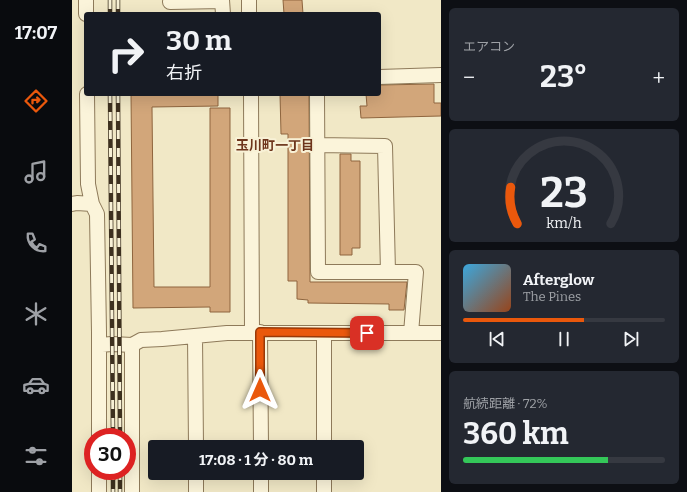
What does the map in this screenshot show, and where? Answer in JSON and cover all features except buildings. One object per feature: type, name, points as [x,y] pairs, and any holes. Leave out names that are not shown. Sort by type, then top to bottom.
[{"type":"street","points":[[86,0],[86,12]]},
{"type":"street","points":[[249,0],[249,12]]},
{"type":"street","points":[[170,5],[223,5]]},
{"type":"street","points":[[381,77],[441,75]]},
{"type":"street","points":[[87,96],[88,184],[92,204],[97,214],[99,428]]},
{"type":"street","points":[[251,96],[256,332],[261,440]]},
{"type":"street","points":[[317,96],[318,272],[416,272],[411,333]]},
{"type":"street","points":[[317,145],[385,146],[388,272]]},
{"type":"street","points":[[72,204],[92,204]]},
{"type":"street","points":[[99,345],[132,345],[141,340],[256,332],[441,334]]},
{"type":"street","points":[[324,333],[324,440]]},
{"type":"street","points":[[195,336],[196,440]]},
{"type":"street","points":[[132,345],[132,492]]},
{"type":"street","points":[[99,480],[99,492]]},
{"type":"street","points":[[196,480],[196,492]]},
{"type":"street","points":[[261,480],[261,492]]},
{"type":"street","points":[[324,480],[324,492]]},
{"type":"railway","points":[[110,0],[110,12]]},
{"type":"railway","points":[[118,0],[118,12]]},
{"type":"railway","points":[[110,96],[113,428]]},
{"type":"railway","points":[[118,96],[120,428]]},
{"type":"railway","points":[[113,480],[113,492]]},
{"type":"railway","points":[[120,480],[120,492]]},
{"type":"district","name":"玉川町一丁目","points":[[275,145]]},
{"type":"route","points":[[260,390],[260,332],[367,333]]}]
